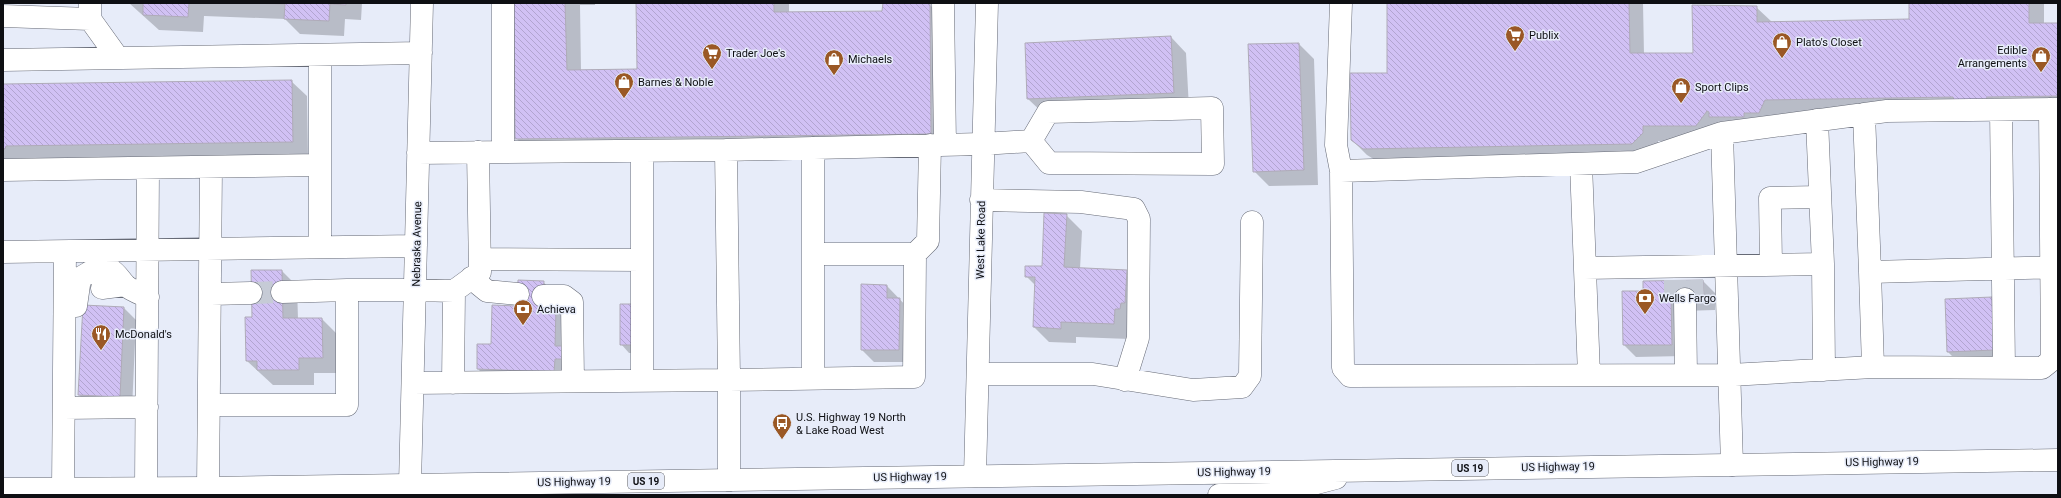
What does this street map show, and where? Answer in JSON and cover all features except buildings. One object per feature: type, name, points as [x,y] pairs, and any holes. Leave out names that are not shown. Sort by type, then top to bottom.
[{"type":"main road","name":"Nebraska Avenue","points":[[410,484],[422,3]]},
{"type":"main road","points":[[503,3],[503,152]]},
{"type":"main road","points":[[813,254],[914,254],[928,242],[938,145],[943,3]]},
{"type":"main road","name":"West Lake Road","points":[[975,476],[982,144],[987,3]]},
{"type":"main road","points":[[1341,3],[1336,145],[1341,171],[1342,368],[1350,376],[1730,375],[1873,367],[2042,368],[2052,360],[2055,267],[2054,109],[1886,111],[1722,133],[1636,162],[1341,171]]},
{"type":"main road","points":[[3,16],[90,11],[118,58]]},
{"type":"main road","points":[[3,60],[421,53]]},
{"type":"main road","points":[[320,55],[320,247]]},
{"type":"main road","points":[[1212,108],[1213,164],[1049,163],[1031,141],[1048,112],[1212,108]]},
{"type":"main road","points":[[2001,110],[2004,368]]},
{"type":"main road","points":[[1864,114],[1873,367]]},
{"type":"main road","points":[[1818,120],[1824,370]]},
{"type":"main road","points":[[1722,133],[1732,465]]},
{"type":"main road","points":[[418,153],[726,150],[982,144],[1031,141]]},
{"type":"main road","points":[[813,148],[813,378]]},
{"type":"main road","points":[[726,150],[729,480]]},
{"type":"main road","points":[[642,151],[642,381]]},
{"type":"main road","points":[[478,152],[476,269],[487,291],[518,294]]},
{"type":"main road","points":[[1581,164],[1589,375]]},
{"type":"main road","points":[[3,170],[320,165]]},
{"type":"main road","points":[[208,488],[211,294],[210,167]]},
{"type":"main road","points":[[146,488],[149,250],[148,168]]},
{"type":"main road","points":[[1771,266],[1770,198],[1820,197]]},
{"type":"main road","points":[[982,200],[1081,202],[1134,210],[1139,219],[1138,338],[1125,380]]},
{"type":"main road","points":[[978,374],[1093,374],[1193,390],[1242,387],[1250,376],[1252,222]]},
{"type":"main road","points":[[3,252],[416,246]]},
{"type":"main road","points":[[63,488],[65,252]]},
{"type":"main road","points":[[413,382],[573,382],[914,377],[914,254]]},
{"type":"main road","points":[[453,383],[454,292],[476,269],[642,260]]},
{"type":"main road","points":[[1585,268],[1684,282],[1726,267],[1822,264]]},
{"type":"main road","points":[[1870,272],[2055,267]]},
{"type":"main road","points":[[64,384],[74,370],[92,282],[102,268],[119,275],[125,286],[148,297]]},
{"type":"main road","points":[[1684,282],[1676,319],[1685,327],[1686,375]]},
{"type":"main road","points":[[209,405],[347,405],[347,290]]},
{"type":"main road","points":[[282,292],[416,290],[454,292]]},
{"type":"main road","points":[[211,294],[251,293]]},
{"type":"main road","points":[[543,296],[564,296],[572,302],[573,382]]},
{"type":"main road","points":[[64,408],[147,406]]},
{"type":"main road","name":"US Highway 19","points":[[410,484],[2058,460]]},
{"type":"main road","points":[[1219,495],[1276,494],[1370,469]]},
{"type":"main road","name":"US 19","points":[[3,489],[208,488],[410,484]]},
{"type":"tunnel","points":[[1675,280],[1675,299]]},
{"type":"tunnel","points":[[1692,280],[1693,299]]},
{"type":"tunnel","points":[[251,293],[282,292]]},
{"type":"place","name":"Publix","points":[[1515,52]]},
{"type":"place","name":"Plato's Closet","points":[[1782,59]]},
{"type":"place","name":"Trader Joe's","points":[[712,70]]},
{"type":"place","name":"Edible Arrangements","points":[[2041,73]]},
{"type":"place","name":"Michaels","points":[[834,76]]},
{"type":"place","name":"Barnes & Noble","points":[[624,99]]},
{"type":"place","name":"Sport Clips","points":[[1681,104]]},
{"type":"place","name":"Wells Fargo","points":[[1645,315]]},
{"type":"place","name":"Achieva","points":[[523,326]]},
{"type":"place","name":"McDonald's","points":[[101,351]]},
{"type":"place","name":"U.S. Highway 19 North & Lake Road West","points":[[782,440]]}]
